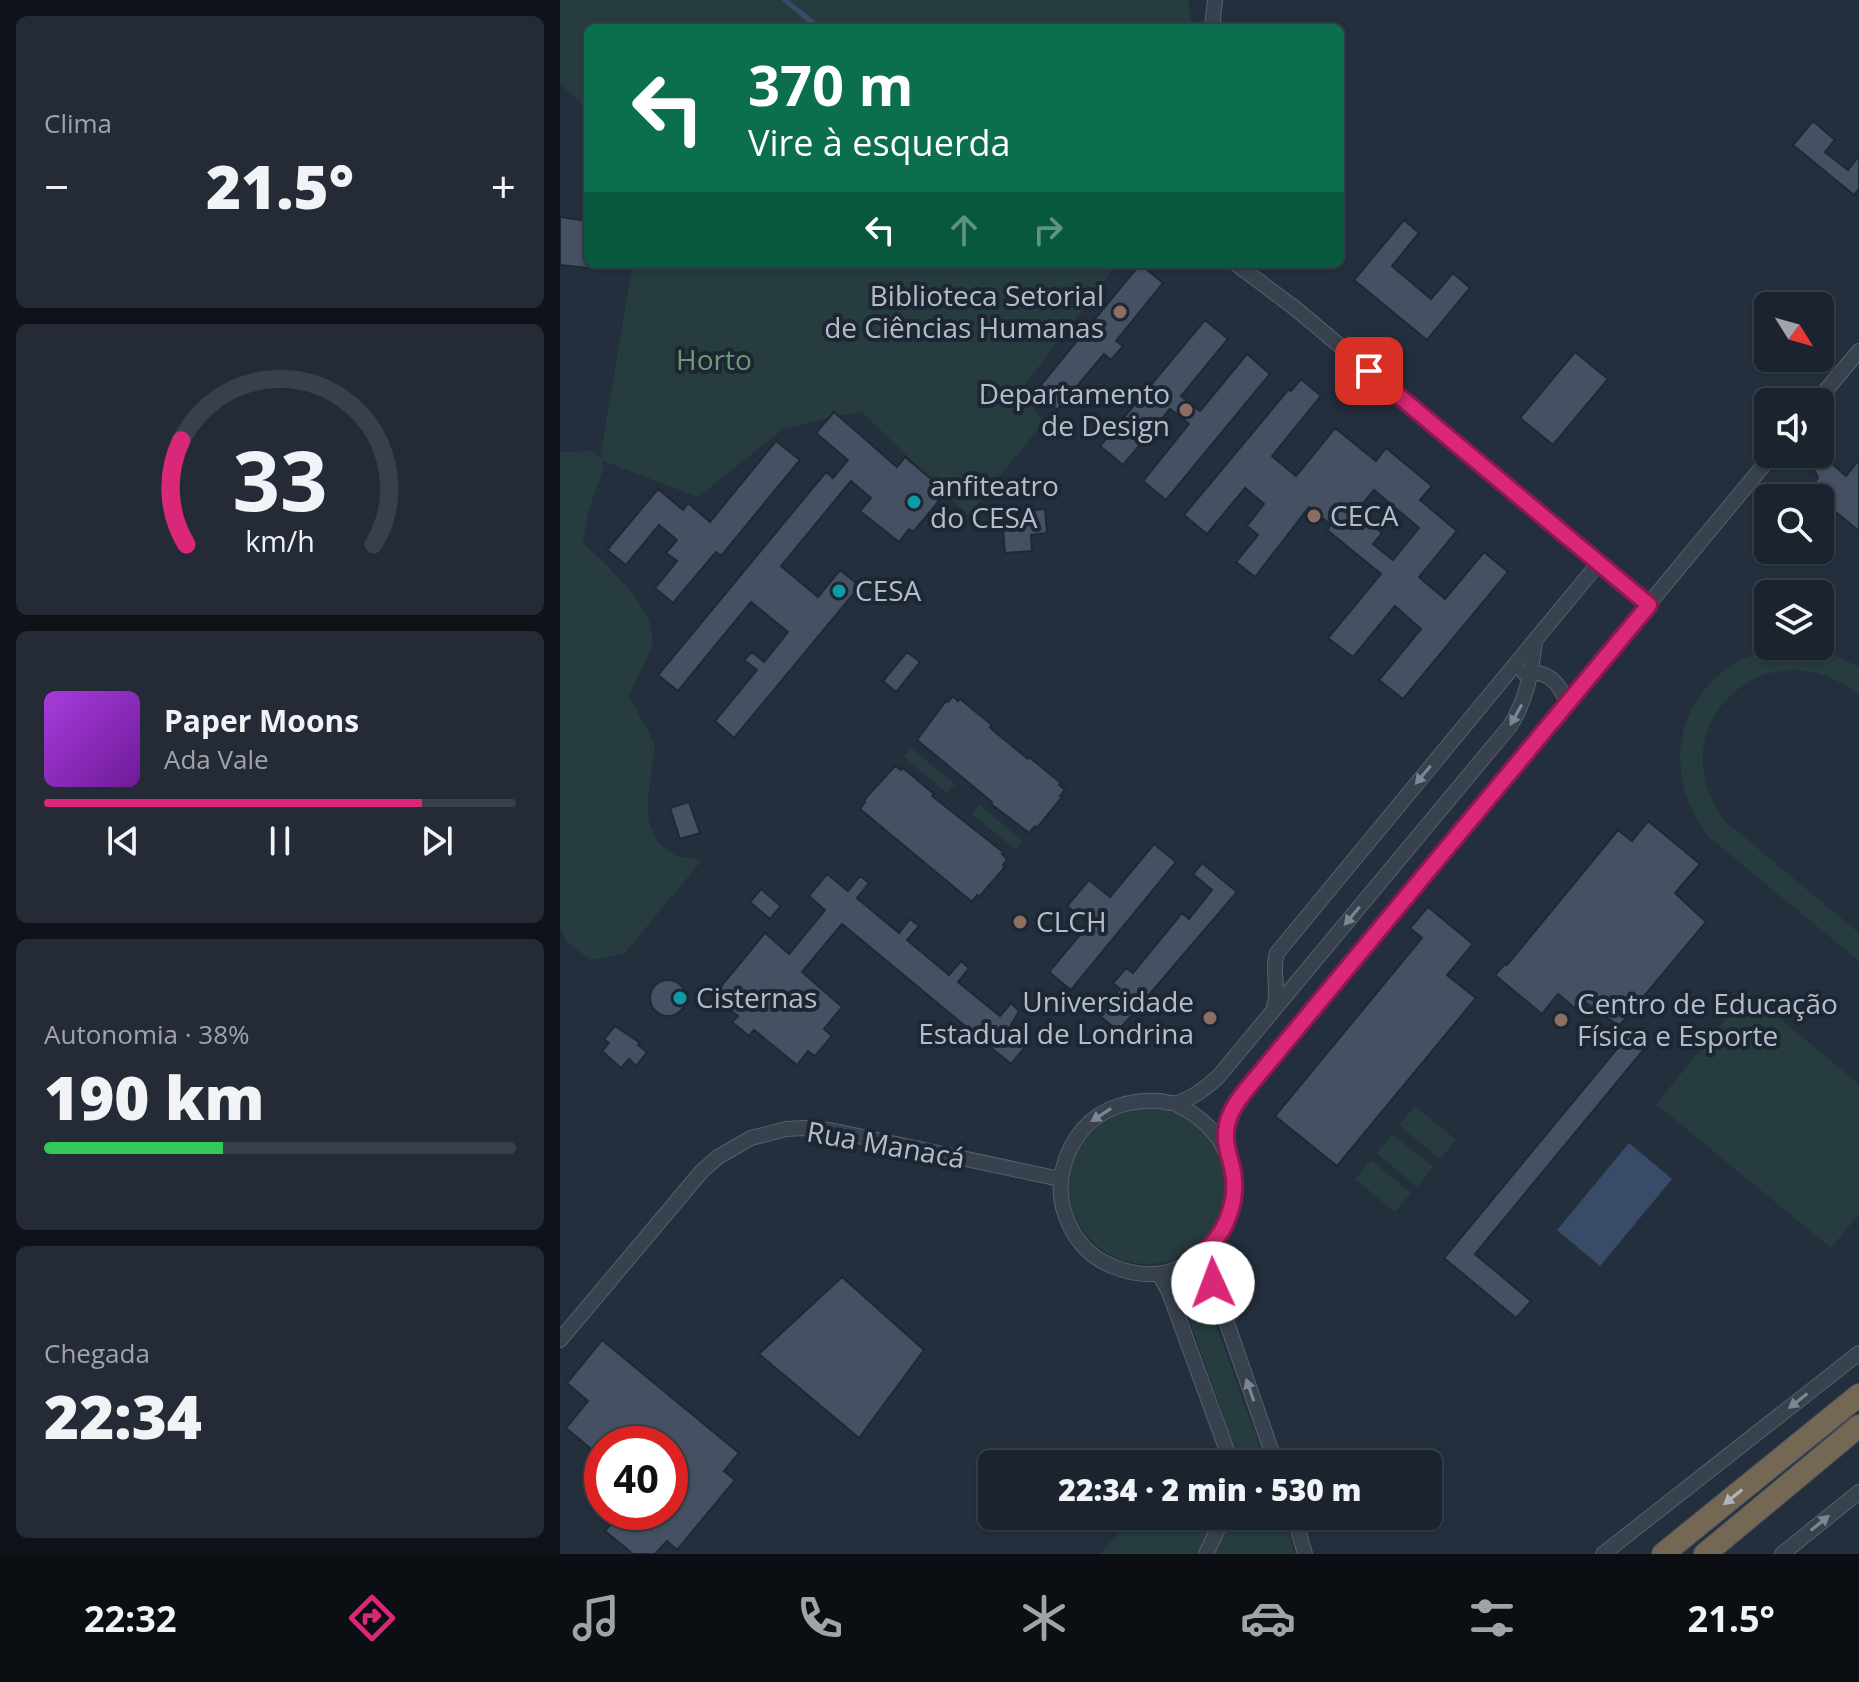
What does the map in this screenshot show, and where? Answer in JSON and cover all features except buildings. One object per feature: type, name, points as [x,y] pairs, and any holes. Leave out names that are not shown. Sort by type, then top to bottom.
[{"type":"highway","points":[[1663,1554],[1859,1395]]},
{"type":"highway","points":[[1705,1554],[1859,1426]]},
{"type":"street","points":[[1212,24],[1215,0]]},
{"type":"street","points":[[1241,268],[1296,309],[1649,605]]},
{"type":"street","points":[[1828,388],[1859,351]]},
{"type":"street","points":[[1224,1147],[1228,1122],[1243,1094],[1762,468]]},
{"type":"street","points":[[1271,1013],[1277,996],[1274,961],[1277,953],[1598,564]]},
{"type":"street","points":[[1175,1104],[1198,1093],[1218,1077],[1510,726],[1523,701],[1535,640]]},
{"type":"street","points":[[1506,675],[1531,672],[1552,678],[1558,683],[1567,703]]},
{"type":"street","points":[[1134,1101],[1175,1104],[1210,1127],[1224,1147],[1233,1170],[1234,1194],[1228,1218],[1216,1240],[1198,1258],[1175,1270],[1159,1274],[1124,1272],[1102,1262],[1083,1247],[1069,1226],[1061,1203],[1060,1179],[1068,1151],[1084,1127],[1107,1110],[1134,1101]]},
{"type":"street","name":"Rua Manacá","points":[[560,1340],[702,1171],[718,1157],[751,1138],[786,1129],[830,1130],[1060,1179]]},
{"type":"street","points":[[1208,1248],[1213,1283],[1271,1450]]},
{"type":"street","points":[[1159,1274],[1180,1320],[1226,1450]]},
{"type":"street","points":[[1603,1554],[1859,1353]]},
{"type":"street","points":[[1782,1554],[1859,1492]]},
{"type":"street","points":[[1206,1554],[1217,1530]]},
{"type":"street","points":[[1298,1530],[1305,1554]]},
{"type":"green space","points":[[560,0],[1188,0],[1191,24],[584,24],[584,105],[560,84]]},
{"type":"green space","name":"Horto","points":[[632,268],[1114,268],[1021,390],[1044,422],[968,515],[861,411],[783,429],[698,497],[601,460],[604,467],[588,512],[583,542],[639,603],[652,631],[650,650],[629,696],[655,744],[648,799],[649,823],[658,843],[676,856],[702,860],[624,954],[591,960],[567,942],[560,929],[560,452],[591,451],[600,458]]},
{"type":"green space","points":[[1754,655],[1754,660],[1834,660],[1834,655],[1859,667],[1859,695],[1824,675],[1789,670],[1757,677],[1731,695],[1712,721],[1703,752],[1707,786],[1726,822],[1859,933],[1859,961],[1709,837],[1690,806],[1681,775],[1681,743],[1690,714],[1706,688],[1729,667]]},
{"type":"green space","points":[[911,748],[955,784],[947,793],[904,757]]},
{"type":"green space","points":[[979,805],[1023,841],[1016,850],[972,814]]},
{"type":"green space","points":[[1748,992],[1859,1084],[1859,1214],[1831,1248],[1656,1104]]},
{"type":"green space","points":[[1415,1106],[1456,1140],[1440,1159],[1399,1125]]},
{"type":"green space","points":[[1147,1108],[1177,1114],[1202,1131],[1219,1156],[1225,1186],[1219,1216],[1202,1241],[1177,1258],[1147,1264],[1117,1258],[1092,1241],[1075,1216],[1069,1186],[1075,1156],[1092,1131],[1117,1114]]},
{"type":"green space","points":[[1392,1134],[1433,1167],[1417,1187],[1377,1153]]},
{"type":"green space","points":[[1371,1160],[1411,1193],[1395,1212],[1355,1179]]},
{"type":"green space","points":[[1202,1276],[1204,1292],[1261,1450],[1231,1450],[1221,1408],[1181,1296],[1173,1287]]},
{"type":"green space","points":[[1121,1530],[1214,1530],[1215,1539],[1201,1554],[1100,1554]]},
{"type":"green space","points":[[1224,1530],[1288,1530],[1295,1554],[1212,1554]]},
{"type":"water","points":[[1629,1143],[1672,1179],[1600,1266],[1557,1230]]},
{"type":"waterway","points":[[785,0],[814,24]]},
{"type":"place","name":"Biblioteca Setorial de Ciências Humanas","points":[[1120,312]]},
{"type":"place","name":"Departamento de Design","points":[[1186,410]]},
{"type":"place","name":"anfiteatro do CESA","points":[[914,502]]},
{"type":"place","name":"CECA","points":[[1314,516]]},
{"type":"place","name":"CESA","points":[[839,591]]},
{"type":"place","name":"CLCH","points":[[1020,922]]},
{"type":"place","name":"Cisternas","points":[[680,998]]},
{"type":"place","name":"Universidade Estadual de Londrina","points":[[1210,1018]]},
{"type":"place","name":"Centro de Educação Física e Esporte","points":[[1561,1020]]},
{"type":"route","points":[[1213,1283],[1208,1248],[1228,1218],[1234,1194],[1233,1170],[1224,1147],[1228,1122],[1243,1094],[1649,605],[1369,371]]}]
